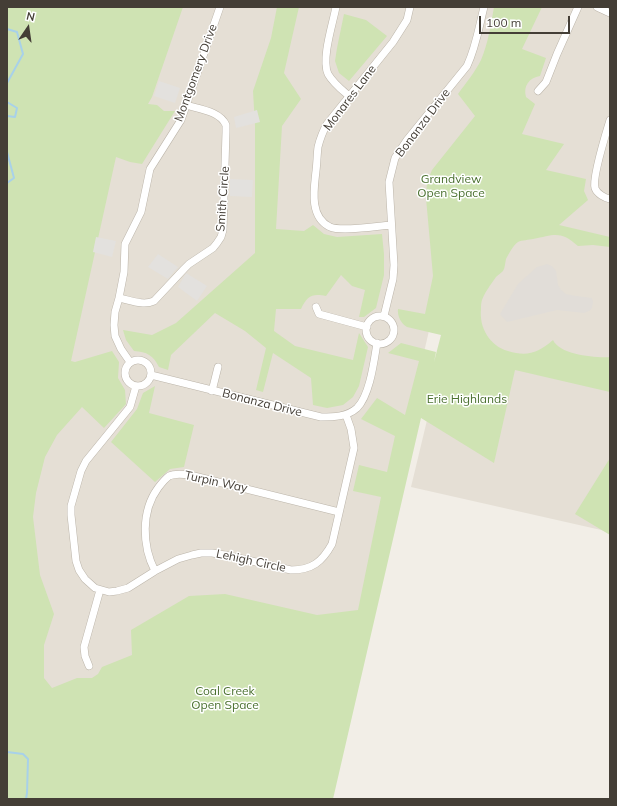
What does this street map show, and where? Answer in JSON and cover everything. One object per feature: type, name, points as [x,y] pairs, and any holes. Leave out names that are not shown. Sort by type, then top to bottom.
[{"type":"street","name":"Montgomery Drive","points":[[130,362],[121,349],[115,336],[114,324],[115,312],[124,272],[125,244],[141,212],[150,169],[181,120],[220,7]]},
{"type":"street","points":[[336,7],[326,52],[326,67],[335,84],[350,96]]},
{"type":"street","name":"Monares Lane","points":[[391,225],[342,229],[330,227],[320,219],[316,212],[314,199],[318,147],[322,134],[328,124],[393,42],[407,20],[410,7]]},
{"type":"street","name":"Bonanza Drive","points":[[384,316],[393,279],[394,264],[389,182],[395,158],[407,140],[467,66],[472,56],[484,7]]},
{"type":"street","points":[[538,91],[546,82],[578,7]]},
{"type":"street","points":[[597,7],[610,13]]},
{"type":"street","name":"Smith Circle","points":[[119,298],[145,304],[154,301],[189,264],[213,248],[221,237],[223,230],[225,187],[226,126],[219,116],[214,113],[186,105]]},
{"type":"street","points":[[610,120],[602,146],[595,178],[595,189],[599,194],[610,199]]},
{"type":"street","points":[[316,307],[319,314],[367,327]]},
{"type":"street","points":[[378,316],[384,316],[391,321],[394,334],[387,342],[382,344],[373,342],[366,331],[369,322],[378,316]]},
{"type":"street","points":[[346,414],[356,408],[365,395],[377,343]]},
{"type":"street","points":[[138,359],[147,362],[150,366],[151,375],[150,379],[144,384],[136,386],[128,382],[125,370],[130,362],[138,359]]},
{"type":"street","name":"Bonanza Drive","points":[[218,366],[214,391],[321,417],[335,417],[346,414]]},
{"type":"street","points":[[151,375],[214,391]]},
{"type":"street","points":[[89,666],[85,656],[84,647],[100,590],[95,588],[85,579],[79,570],[76,561],[71,506],[81,471],[86,461],[130,407],[136,386]]},
{"type":"street","name":"Lehigh Circle","points":[[100,590],[109,592],[128,588],[155,571],[178,560],[202,553],[225,555],[291,570],[299,570],[318,562],[326,554],[332,544],[354,448],[351,429],[346,414]]},
{"type":"street","name":"Turpin Way","points":[[155,571],[150,563],[148,555],[145,522],[150,502],[156,491],[168,477],[182,474],[190,475],[339,512]]},
{"type":"shaded area","points":[[7,7],[503,7],[339,724],[7,687]]},
{"type":"shaded area","name":"Erie Highlands","points":[[526,7],[610,7],[610,532],[411,487]]},
{"type":"shaded area","points":[[159,81],[180,88],[175,103],[154,96]]},
{"type":"shaded area","points":[[257,110],[260,122],[236,128],[234,117]]},
{"type":"shaded area","points":[[230,179],[253,180],[252,197],[230,196]]},
{"type":"shaded area","points":[[96,237],[116,241],[112,257],[93,252]]},
{"type":"shaded area","points":[[158,254],[178,267],[168,279],[148,267]]},
{"type":"shaded area","points":[[547,264],[552,266],[556,271],[558,285],[561,290],[566,294],[592,298],[592,308],[584,313],[557,310],[507,322],[500,314],[518,284],[537,267]]},
{"type":"shaded area","points":[[186,273],[207,286],[197,301],[178,287]]},
{"type":"green space","name":"Coal Creek Open Space","points":[[7,7],[183,7],[152,97],[148,104],[157,105],[164,111],[175,111],[142,164],[116,157],[71,361],[75,362],[112,351],[119,362],[118,378],[125,390],[126,404],[104,428],[82,407],[57,435],[45,457],[36,493],[33,517],[40,575],[54,614],[44,645],[44,678],[52,688],[77,678],[92,678],[98,674],[102,667],[132,655],[131,630],[189,596],[225,594],[317,615],[358,610],[381,497],[353,491],[359,465],[387,472],[395,436],[361,419],[377,398],[405,415],[419,361],[388,353],[401,343],[436,352],[434,362],[441,335],[405,326],[401,322],[398,311],[398,309],[425,314],[433,276],[426,198],[427,182],[432,170],[475,116],[458,94],[481,60],[487,41],[494,7],[542,7],[522,49],[546,58],[540,76],[530,81],[525,89],[526,97],[535,104],[522,134],[564,144],[546,170],[586,179],[584,191],[588,200],[559,225],[610,237],[610,247],[593,245],[578,246],[572,241],[557,235],[516,243],[506,259],[503,271],[496,277],[483,297],[481,306],[482,323],[491,341],[502,349],[515,353],[532,353],[553,340],[557,345],[570,352],[587,356],[610,357],[610,392],[515,370],[494,463],[421,418],[333,799],[7,799]]},
{"type":"green space","points":[[277,7],[299,7],[284,73],[301,99],[282,126],[276,229],[304,231],[313,225],[324,234],[337,237],[382,234],[384,275],[376,308],[364,317],[359,317],[365,290],[352,286],[341,275],[326,296],[310,296],[305,301],[301,309],[276,309],[274,331],[295,346],[353,360],[359,333],[368,347],[359,386],[353,397],[343,405],[327,408],[313,405],[311,378],[273,353],[263,392],[256,390],[266,348],[245,331],[215,313],[171,355],[168,370],[159,367],[149,355],[143,352],[134,351],[126,340],[123,330],[152,335],[176,323],[255,253],[255,126],[253,91],[271,38]]},
{"type":"green space","points":[[344,14],[366,20],[387,36],[349,81],[339,73],[335,61]]},
{"type":"green space","points":[[155,386],[149,413],[194,425],[184,467],[170,469],[155,482],[111,442],[137,409],[143,393]]},
{"type":"green space","points":[[610,458],[610,535],[575,514]]},
{"type":"waterway","points":[[7,29],[17,32],[23,54],[7,83]]},
{"type":"waterway","points":[[7,102],[17,108],[15,117],[7,116]]},
{"type":"waterway","points":[[7,152],[14,178],[7,183]]},
{"type":"waterway","points":[[7,752],[23,754],[28,759],[26,799]]},
{"type":"park label","name":"Grandview Open Space","points":[[451,186]]}]
